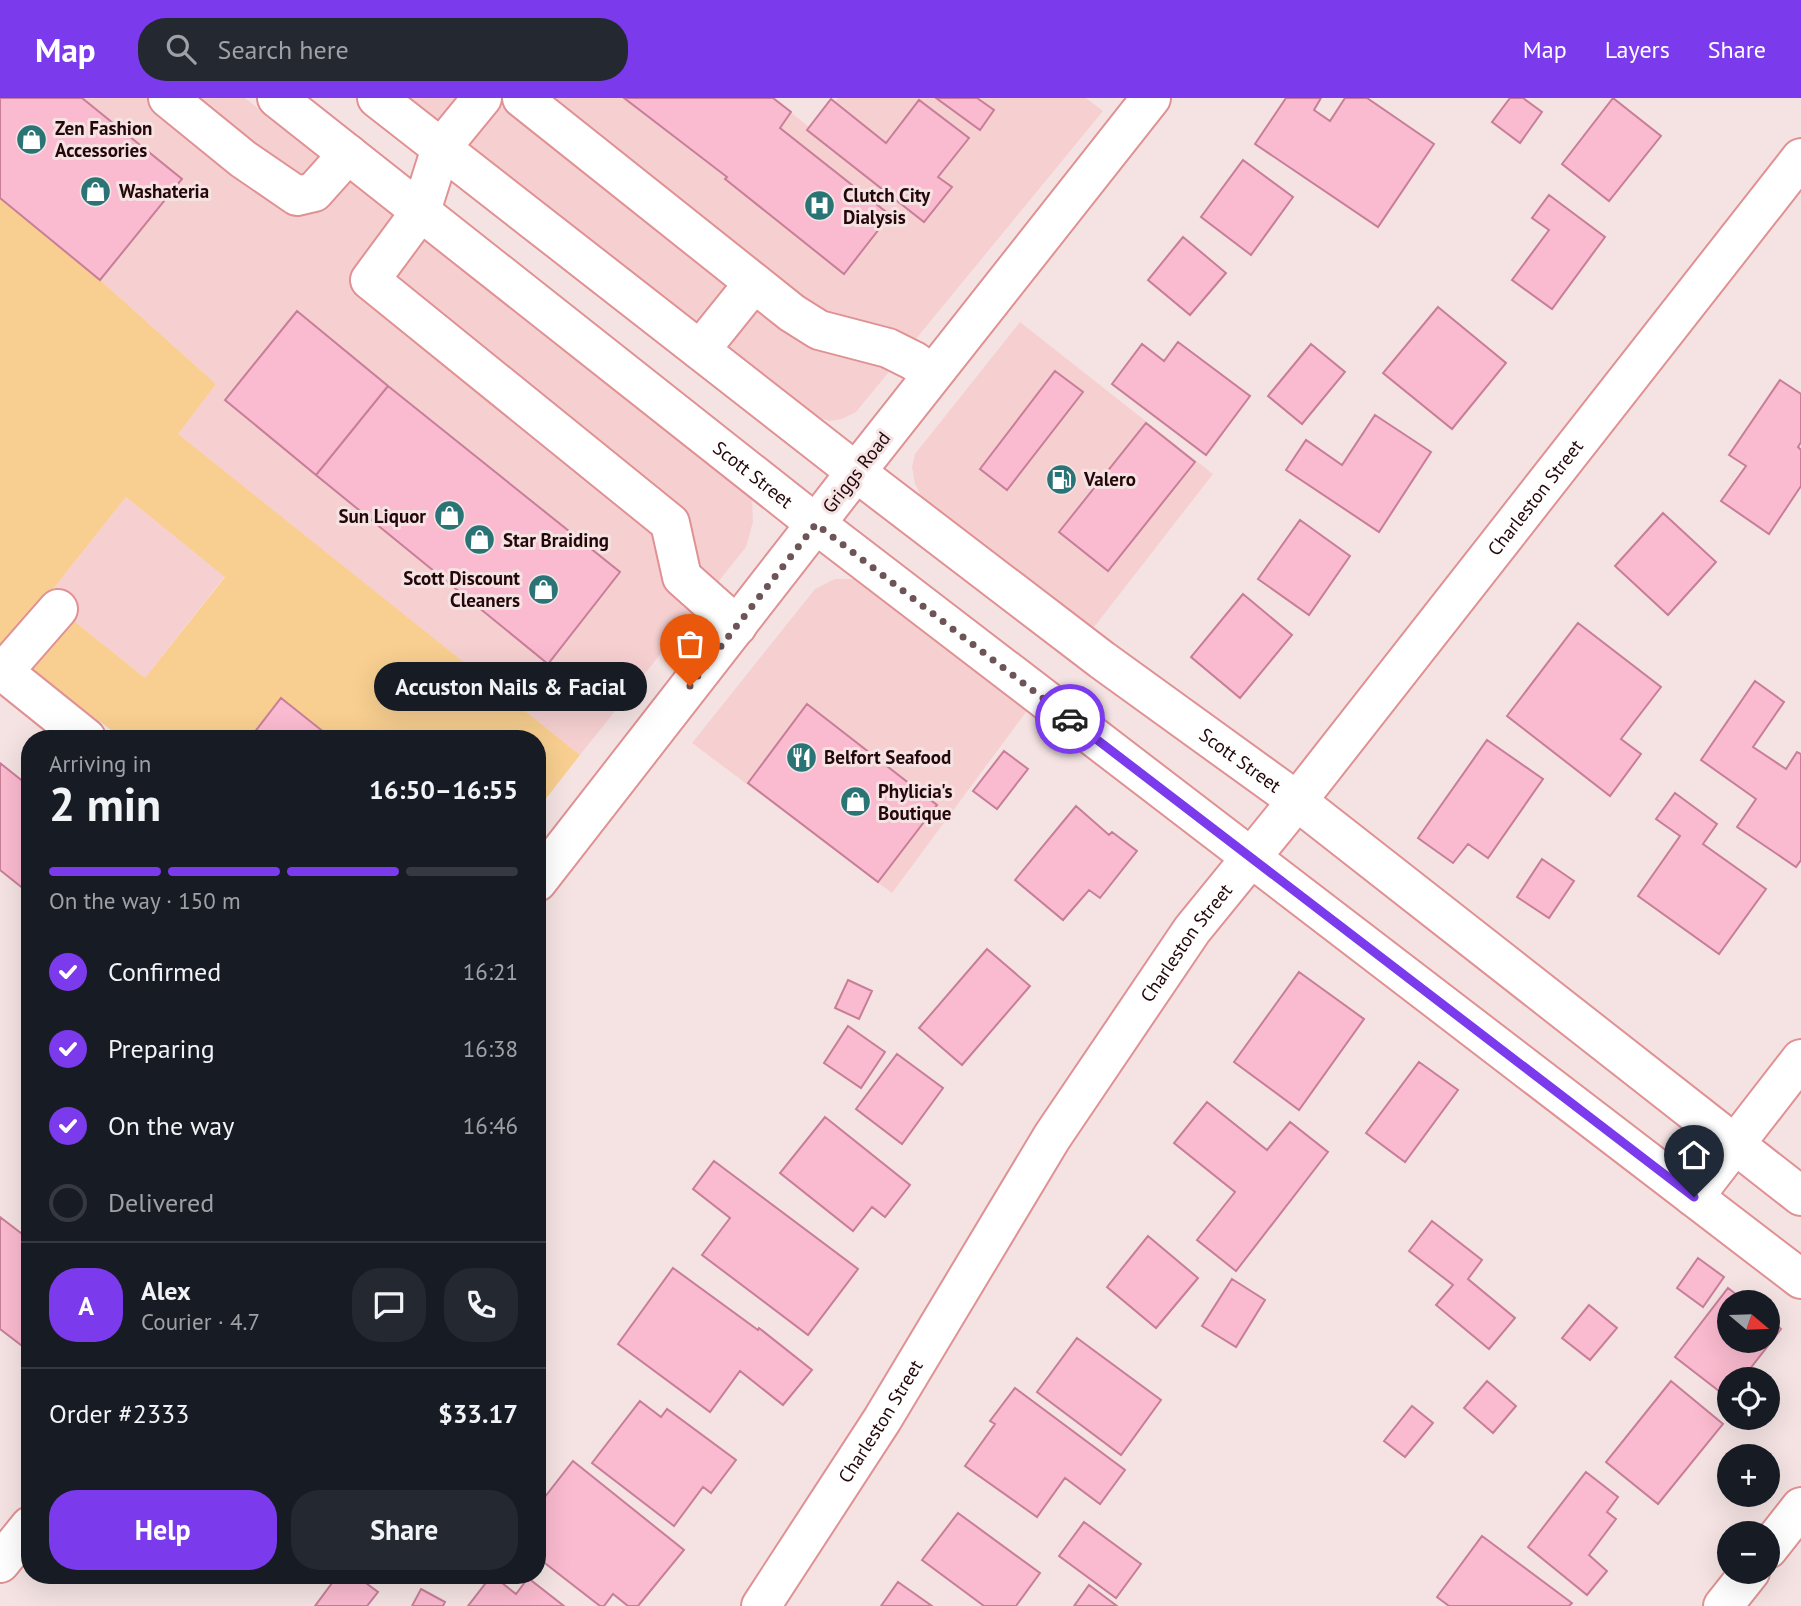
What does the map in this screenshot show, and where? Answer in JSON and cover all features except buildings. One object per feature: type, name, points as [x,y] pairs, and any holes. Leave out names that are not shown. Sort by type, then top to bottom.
[{"type":"main road","points":[[168,98],[243,159],[297,196],[314,192],[348,154]]},
{"type":"main road","name":"Scott Street","points":[[277,98],[816,524],[1801,1279]]},
{"type":"main road","name":"Scott Street","points":[[377,98],[856,472],[1102,660],[1297,801],[1801,1196]]},
{"type":"main road","points":[[482,98],[441,148],[421,211],[370,281],[670,523],[682,577],[737,626]]},
{"type":"main road","points":[[522,98],[792,313],[819,330],[888,348],[914,360],[932,374]]},
{"type":"main road","name":"Griggs Road","points":[[546,870],[1150,98]]},
{"type":"main road","name":"Charleston Street","points":[[761,1606],[882,1420],[1052,1137],[1192,930],[1297,801],[1801,159]]},
{"type":"main road","points":[[699,350],[754,283]]},
{"type":"main road","points":[[58,609],[2,671],[76,730]]},
{"type":"main road","points":[[1694,1197],[1801,1059]]},
{"type":"main road","points":[[1780,1534],[1801,1507]]},
{"type":"main road","points":[[0,1563],[21,1537]]},
{"type":"main road","points":[[1723,1606],[1740,1584]]},
{"type":"shaded area","points":[[0,98],[245,98],[738,479],[752,498],[753,522],[746,547],[580,755],[177,434],[216,384],[100,280],[0,198]]},
{"type":"shaded area","points":[[406,98],[773,98],[813,130],[838,98],[1086,98],[1103,111],[856,412],[842,419],[829,421],[811,415]]},
{"type":"shaded area","points":[[0,198],[100,280],[216,384],[178,434],[580,755],[546,798],[546,730],[111,730],[28,668],[70,618],[145,678],[225,577],[126,497],[45,599],[3,647],[0,645]]},
{"type":"shaded area","name":"Valero","points":[[1020,322],[1213,474],[1091,631],[922,498],[915,484],[912,467],[915,454]]},
{"type":"shaded area","points":[[126,497],[225,576],[145,678],[45,599]]},
{"type":"shaded area","points":[[835,579],[856,579],[871,585],[1029,708],[892,893],[692,743],[815,589]]},
{"type":"way so far","points":[[690,686],[816,524],[1070,719]]},
{"type":"place","name":"Zen Fashion Accessories","points":[[32,139]]},
{"type":"place","name":"Washateria","points":[[96,191]]},
{"type":"place","name":"Clutch City Dialysis","points":[[820,206]]},
{"type":"place","name":"Valero","points":[[1061,479]]},
{"type":"place","name":"Sun Liquor","points":[[449,516]]},
{"type":"place","name":"Star Braiding","points":[[480,540]]},
{"type":"place","name":"Scott Discount Cleaners","points":[[543,589]]},
{"type":"place","name":"Accuston Nails & Facial","points":[[690,686]]},
{"type":"place","name":"Belfort Seafood","points":[[801,757]]},
{"type":"place","name":"Phylicia's Boutique","points":[[855,802]]},
{"type":"route","points":[[1070,719],[1694,1197]]}]
